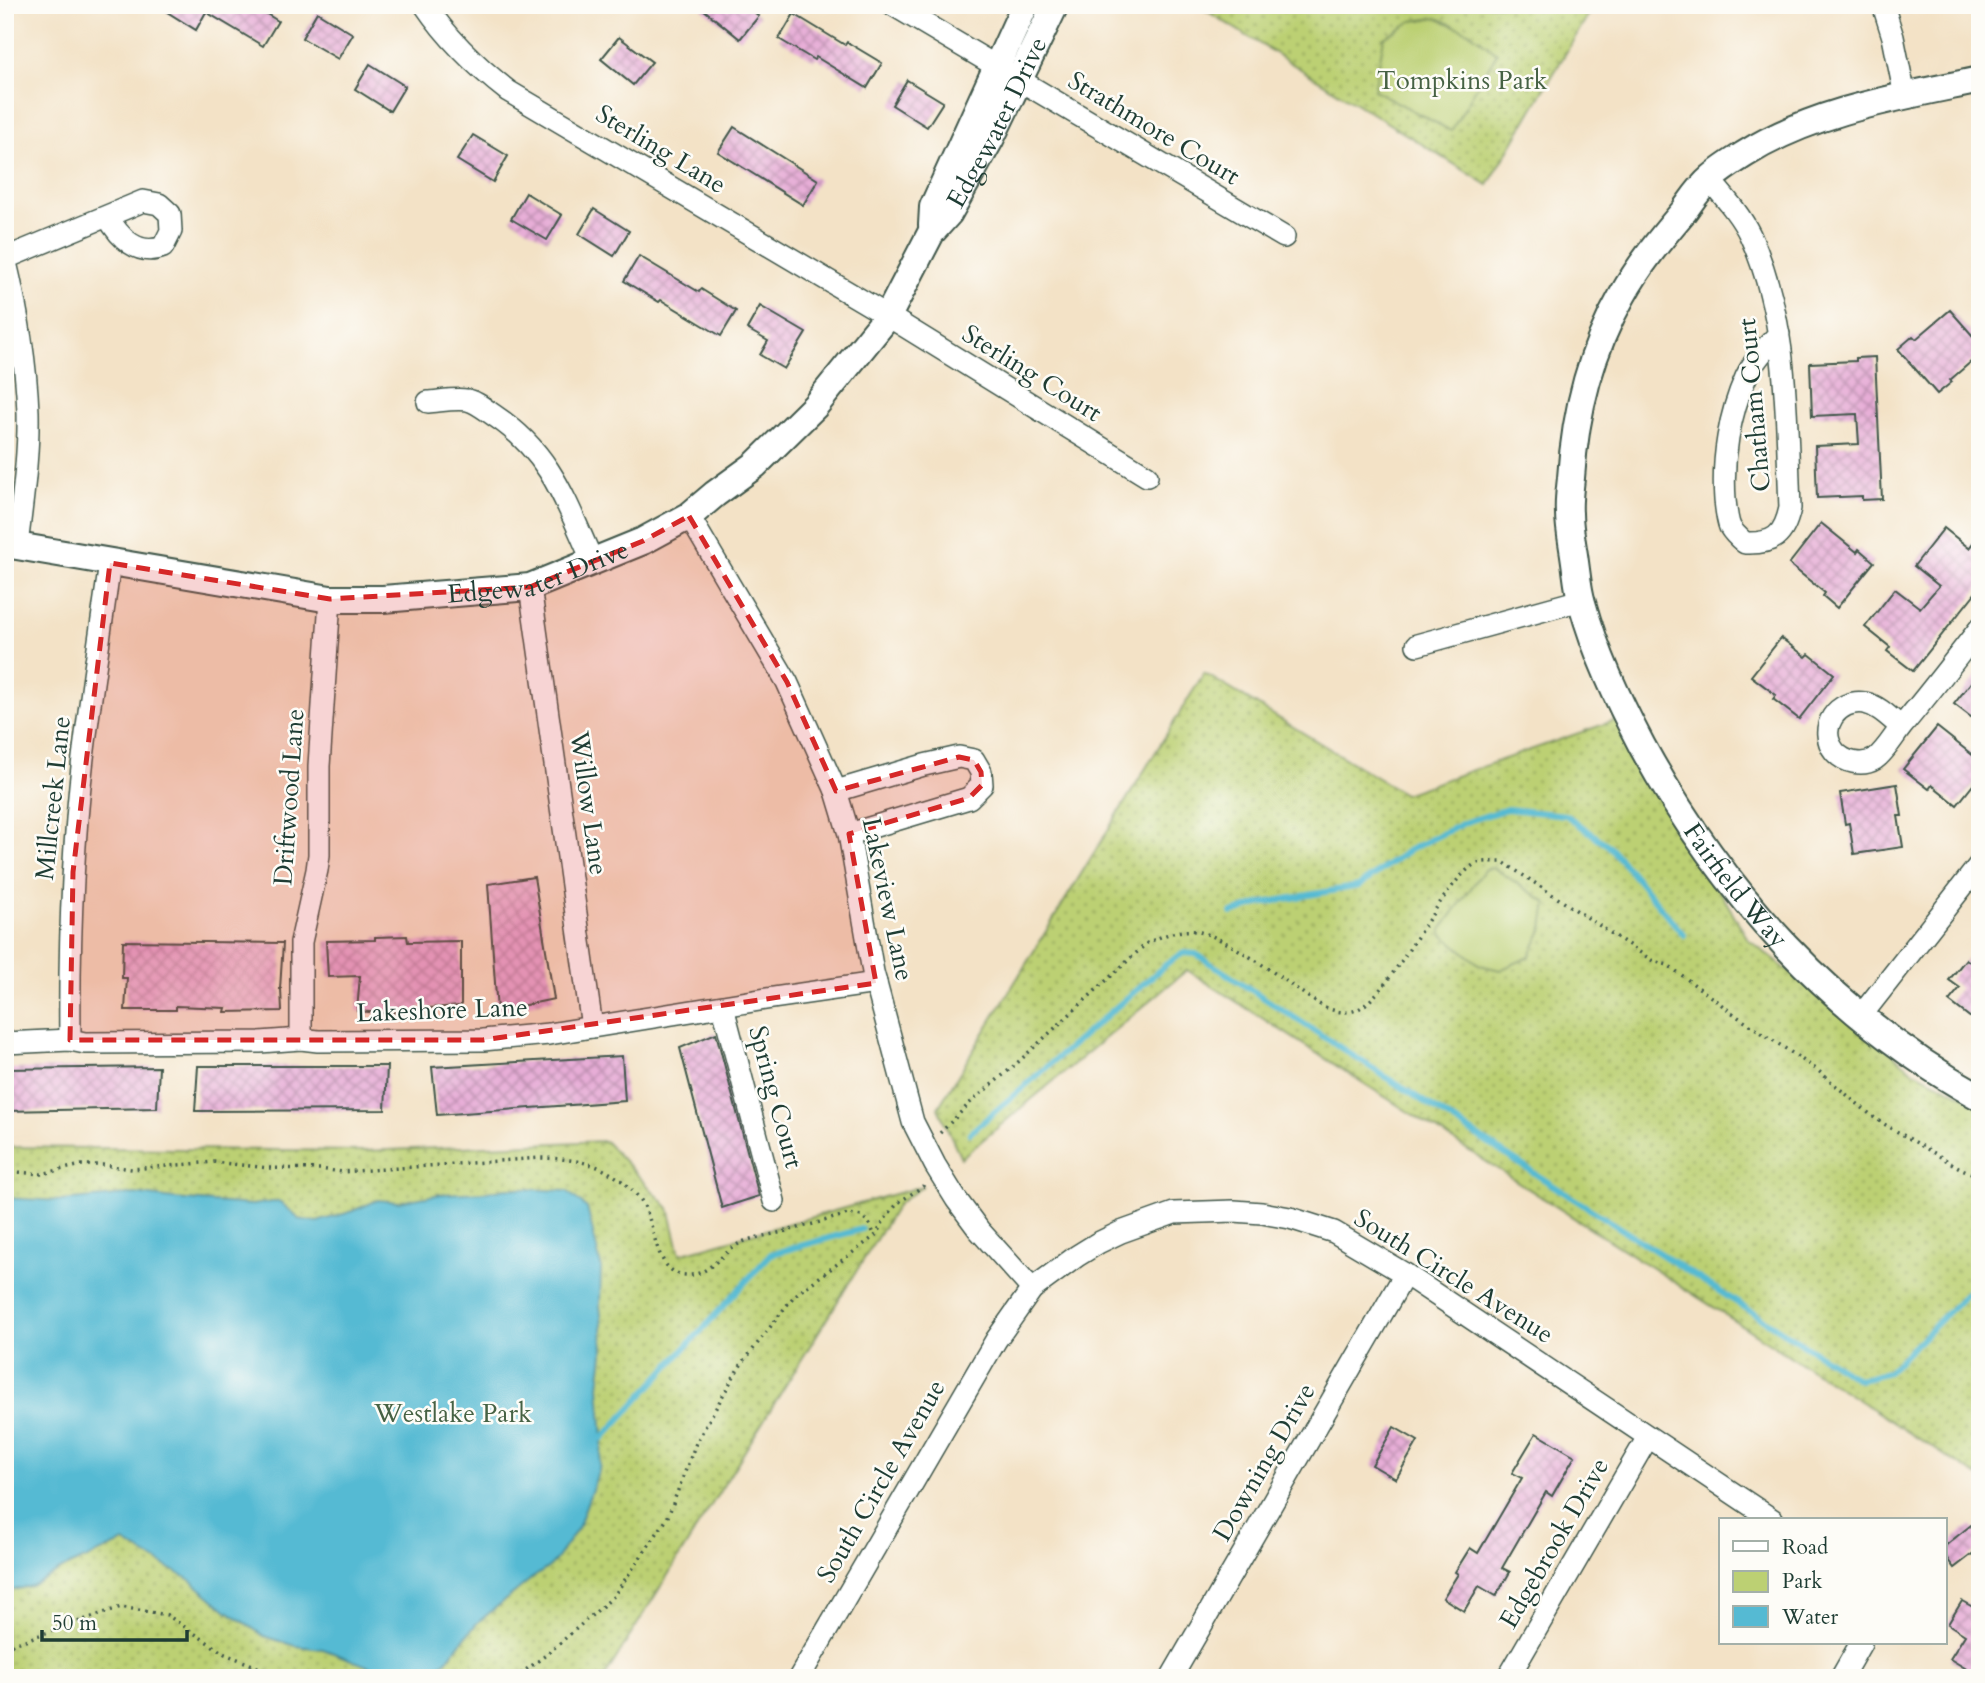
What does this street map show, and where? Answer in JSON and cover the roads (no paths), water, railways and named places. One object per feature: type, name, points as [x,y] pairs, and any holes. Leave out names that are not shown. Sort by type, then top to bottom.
[{"type":"street","name":"Sterling Lane","points":[[425,5],[461,51],[508,91],[888,316]]},
{"type":"street","name":"Strathmore Court","points":[[893,5],[1284,237]]},
{"type":"street","name":"Edgewater Drive","points":[[931,233],[933,207],[1025,5]]},
{"type":"street","name":"Edgewater Drive","points":[[11,545],[330,599],[383,599],[530,587],[643,541],[689,516],[755,465],[816,406],[888,316],[931,233],[949,213],[990,140],[1055,5]]},
{"type":"street","points":[[1883,5],[1893,37],[1905,96]]},
{"type":"street","name":"Fairfield Way","points":[[1980,80],[1905,96],[1827,117],[1788,131],[1742,156],[1709,179],[1637,269],[1611,314],[1585,382],[1572,453],[1569,512],[1581,600],[1599,658],[1626,716],[1681,812],[1718,866],[1773,933],[1860,1017],[1937,1071],[1980,1097]]},
{"type":"street","name":"Chatham Court","points":[[1709,179],[1733,207],[1749,235],[1772,294],[1779,334],[1784,382],[1790,508],[1787,523],[1770,541],[1745,543],[1729,525],[1724,479],[1726,445],[1746,377],[1759,354],[1779,334]]},
{"type":"street","points":[[11,545],[27,462],[28,412],[23,351],[5,258],[107,217]]},
{"type":"street","name":"Sterling Court","points":[[888,316],[1147,476]]},
{"type":"street","points":[[429,402],[469,400],[523,437],[541,456],[555,478],[593,562]]},
{"type":"street","name":"Lakeview Lane","points":[[689,516],[787,682],[836,791],[849,834],[876,983],[913,1122],[956,1199],[979,1230],[1032,1289]]},
{"type":"street","name":"Millcreek Lane","points":[[70,1040],[69,942],[74,859],[83,759],[110,563]]},
{"type":"street","name":"Willow Lane","points":[[530,587],[592,1027]]},
{"type":"street","name":"Driftwood Lane","points":[[301,1039],[301,942],[319,855],[319,766],[330,599]]},
{"type":"street","points":[[1417,645],[1581,600]]},
{"type":"street","points":[[1901,727],[1980,628]]},
{"type":"street","points":[[836,791],[959,757],[974,760],[981,772],[982,785],[969,798],[849,834]]},
{"type":"street","points":[[1860,1017],[1980,864]]},
{"type":"street","name":"Lakeshore Lane","points":[[5,1043],[70,1040],[85,1043],[260,1042],[301,1039],[483,1040],[549,1034],[876,983]]},
{"type":"street","name":"Spring Court","points":[[723,1007],[774,1201]]},
{"type":"street","name":"South Circle Avenue","points":[[799,1678],[996,1340],[1032,1289],[1087,1249],[1121,1232],[1174,1213],[1262,1213],[1290,1218],[1334,1232],[1405,1274],[1770,1518]]},
{"type":"street","name":"Downing Drive","points":[[1171,1678],[1405,1274]]},
{"type":"street","name":"Edgebrook Drive","points":[[1508,1678],[1648,1437]]},
{"type":"street","points":[[1841,1678],[1860,1644]]},
{"type":"water","name":"Westlake Park","points":[[506,1188],[567,1191],[587,1208],[601,1266],[603,1354],[599,1386],[603,1438],[599,1470],[578,1528],[552,1565],[477,1623],[445,1662],[426,1672],[388,1674],[323,1649],[295,1646],[264,1636],[226,1610],[190,1580],[124,1542],[62,1569],[31,1586],[5,1592],[5,1198],[62,1201],[135,1194],[252,1205],[279,1201],[299,1219],[317,1222],[378,1200],[399,1202],[441,1194],[486,1192]]},
{"type":"waterway","points":[[1232,913],[1258,904],[1359,886],[1409,850],[1466,822],[1507,809],[1566,815],[1609,846],[1684,935]]},
{"type":"waterway","points":[[970,1133],[1170,961],[1184,953],[1196,954],[1859,1380],[1888,1372],[1980,1280]]},
{"type":"waterway","points":[[595,1438],[603,1438],[771,1254],[862,1229]]},
{"type":"park label","name":"Tompkins Park","points":[[1462,80]]}]
